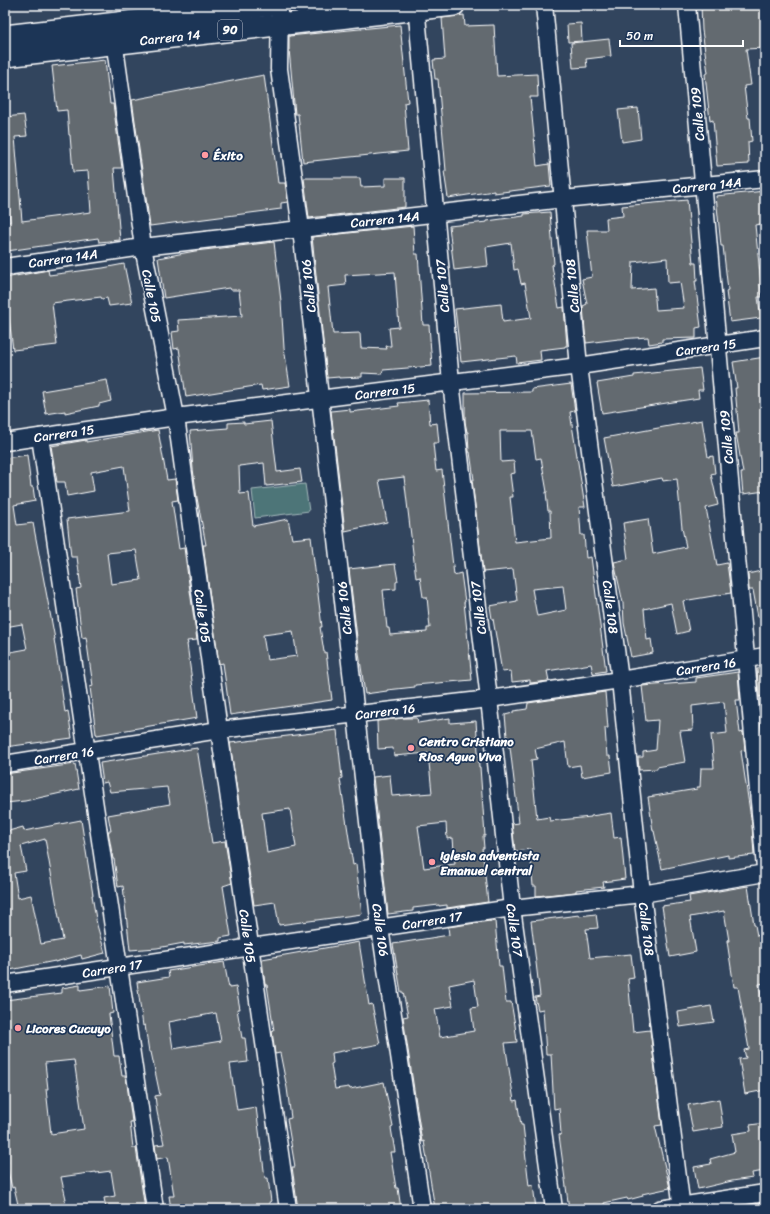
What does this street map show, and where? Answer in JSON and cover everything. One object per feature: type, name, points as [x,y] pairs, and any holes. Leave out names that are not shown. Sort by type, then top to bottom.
[{"type":"main road","name":"Carrera 14","points":[[5,56],[113,33],[272,5]]},
{"type":"main road","name":"Carrera 14","points":[[5,36],[113,33],[280,15],[454,5]]},
{"type":"street","name":"Calle 108","points":[[544,5],[579,366],[620,680],[642,894],[682,1207]]},
{"type":"street","name":"Calle 109","points":[[687,5],[765,868]]},
{"type":"street","name":"Calle 107","points":[[417,7],[451,382],[489,699],[512,908],[554,1209]]},
{"type":"street","name":"Calle 106","points":[[280,15],[279,69],[301,228],[380,928],[422,1209]]},
{"type":"street","name":"Calle 105","points":[[113,33],[143,247],[176,417],[219,730],[288,1209]]},
{"type":"street","name":"Carrera 14A","points":[[5,267],[143,247],[301,228],[563,199],[765,179]]},
{"type":"street","name":"Carrera 15","points":[[5,442],[176,417],[579,366],[765,338]]},
{"type":"street","points":[[40,437],[155,1209]]},
{"type":"street","name":"Carrera 16","points":[[5,764],[219,730],[489,699],[620,680],[765,656]]},
{"type":"street","name":"Carrera 17","points":[[5,984],[512,908],[642,894],[765,873]]},
{"type":"street","points":[[660,1209],[682,1207],[765,1193]]},
{"type":"green space","points":[[305,484],[309,511],[255,518],[252,490]]},
{"type":"building","points":[[701,5],[765,5],[765,48],[746,49],[751,85],[744,86],[748,118],[750,118],[752,141],[748,142],[749,164],[717,166],[713,120],[710,121],[705,74],[708,73],[702,30]]},
{"type":"building","points":[[464,15],[465,26],[494,25],[497,76],[537,74],[538,97],[530,97],[537,166],[549,164],[551,186],[494,193],[494,191],[448,198],[444,171],[446,171],[438,79],[435,79],[433,60],[445,59],[442,18]]},
{"type":"building","points":[[581,23],[582,41],[568,42],[567,24]]},
{"type":"building","points":[[400,25],[408,102],[404,103],[408,151],[303,162],[298,114],[295,114],[289,36]]},
{"type":"building","points":[[609,39],[611,56],[586,59],[587,67],[573,68],[571,43]]},
{"type":"building","points":[[105,60],[110,104],[113,104],[122,168],[114,168],[120,240],[99,242],[98,238],[7,251],[5,222],[10,222],[5,168],[5,117],[24,115],[27,136],[15,137],[22,221],[91,212],[88,171],[73,172],[67,110],[57,111],[52,66]]},
{"type":"building","name":"Éxito","points":[[264,75],[278,183],[285,183],[288,202],[281,203],[281,209],[150,226],[132,100]]},
{"type":"building","points":[[638,108],[641,139],[622,142],[618,110]]},
{"type":"building","points":[[304,178],[360,178],[361,187],[385,186],[385,178],[405,178],[405,207],[309,218]]},
{"type":"building","points":[[765,191],[765,223],[755,225],[762,297],[758,297],[761,318],[730,322],[726,291],[728,290],[723,246],[721,246],[716,196]]},
{"type":"building","points":[[687,200],[693,263],[696,263],[697,281],[695,281],[701,327],[696,328],[696,338],[662,339],[662,342],[649,344],[648,337],[586,343],[583,306],[587,304],[582,279],[592,277],[587,230],[607,230],[606,218],[623,216],[622,206]],"holes":[[[667,258],[668,283],[680,282],[684,308],[656,310],[654,288],[632,290],[633,262]]]},
{"type":"building","points":[[550,212],[554,264],[552,265],[559,308],[564,307],[567,346],[540,350],[541,360],[517,363],[516,356],[461,362],[455,309],[501,304],[503,322],[531,318],[525,283],[521,284],[518,269],[514,270],[511,243],[486,247],[488,266],[454,270],[449,226],[487,222],[524,216],[524,214]]},
{"type":"building","points":[[413,226],[415,254],[418,254],[423,325],[429,325],[432,366],[383,370],[382,374],[362,373],[362,377],[327,378],[312,237]],"holes":[[[395,272],[399,327],[389,328],[391,346],[386,346],[387,349],[361,348],[360,333],[333,334],[328,287],[346,285],[345,275]]]},
{"type":"building","points":[[274,242],[281,301],[284,348],[290,386],[262,390],[261,385],[186,397],[179,348],[174,349],[172,332],[179,331],[178,320],[242,316],[239,290],[230,290],[229,288],[164,298],[158,258],[195,251]]},
{"type":"building","points":[[124,264],[132,303],[109,306],[107,298],[102,299],[101,297],[52,303],[57,345],[13,350],[5,278],[48,270],[49,275]]},
{"type":"building","points":[[765,357],[765,491],[743,494],[741,473],[743,473],[736,433],[739,433],[735,388],[737,388],[733,362]]},
{"type":"building","points":[[700,368],[703,390],[698,390],[699,398],[602,413],[597,383],[634,377],[634,375]]},
{"type":"building","points":[[107,380],[111,401],[99,404],[99,406],[65,413],[65,411],[46,414],[42,391]]},
{"type":"building","points":[[571,384],[575,411],[570,412],[585,507],[579,507],[581,535],[584,535],[586,558],[591,557],[606,671],[593,673],[591,664],[547,671],[549,681],[530,683],[530,680],[512,682],[511,671],[502,672],[490,606],[517,601],[513,569],[483,572],[472,480],[474,480],[469,452],[468,432],[465,422],[465,393],[532,392],[532,389]],"holes":[[[500,431],[532,431],[536,459],[541,458],[547,492],[548,511],[550,511],[551,538],[515,542],[510,497],[513,497],[510,474],[515,473],[514,461],[501,462]],[[563,586],[566,610],[537,616],[532,589]]]},
{"type":"building","points":[[428,400],[430,424],[437,423],[439,443],[433,443],[436,471],[442,470],[454,575],[461,573],[472,680],[415,685],[415,687],[365,694],[349,569],[395,564],[398,581],[396,582],[396,589],[383,590],[387,628],[389,628],[390,635],[427,632],[427,628],[430,628],[427,597],[423,597],[420,577],[416,578],[404,477],[379,480],[387,522],[345,531],[331,411],[350,409],[350,412],[399,406],[398,403]]},
{"type":"building","points":[[702,420],[708,457],[713,456],[715,473],[711,474],[718,505],[706,508],[717,565],[727,563],[731,593],[683,601],[689,631],[677,634],[671,603],[644,609],[647,640],[651,639],[653,653],[631,657],[624,623],[623,603],[614,562],[628,559],[623,523],[648,519],[653,554],[686,547],[682,528],[677,479],[663,481],[662,478],[613,487],[604,438]]},
{"type":"building","points":[[271,421],[277,472],[300,469],[302,482],[266,486],[264,463],[239,466],[240,494],[249,493],[253,526],[288,519],[292,539],[311,537],[322,627],[320,627],[324,652],[326,652],[332,700],[230,715],[223,663],[219,664],[203,545],[206,545],[197,498],[190,431],[228,428],[228,423],[244,422],[244,424]],"holes":[[[293,631],[297,656],[267,660],[263,635]]]},
{"type":"building","points":[[158,430],[167,480],[175,479],[178,500],[172,501],[179,549],[184,548],[197,640],[187,641],[187,644],[197,718],[96,734],[90,687],[93,686],[86,637],[82,638],[76,589],[81,588],[77,557],[71,557],[67,519],[130,511],[124,466],[91,472],[94,491],[67,496],[65,482],[57,482],[51,446],[86,440],[86,442]],"holes":[[[136,550],[141,580],[111,584],[107,553]]]},
{"type":"building","points":[[27,455],[31,487],[33,487],[35,501],[14,505],[17,525],[33,523],[55,639],[65,712],[68,711],[72,738],[5,747],[5,653],[27,649],[22,624],[5,627],[5,458]]},
{"type":"building","points":[[765,570],[765,616],[758,617],[753,590],[749,590],[748,574]]},
{"type":"building","points":[[765,668],[765,696],[759,697],[757,669]]},
{"type":"building","points":[[738,672],[740,700],[736,700],[740,733],[743,732],[745,750],[741,751],[752,825],[754,855],[728,858],[728,855],[662,869],[653,831],[648,797],[697,789],[696,787],[700,787],[701,768],[714,768],[711,735],[727,733],[724,702],[692,706],[693,730],[680,731],[685,762],[657,767],[657,769],[639,770],[638,757],[643,757],[643,752],[656,750],[658,720],[646,721],[642,686],[696,682],[696,678]]},
{"type":"building","points":[[605,692],[608,728],[605,728],[607,756],[610,756],[612,772],[582,777],[580,765],[568,767],[565,742],[535,749],[537,759],[531,760],[537,819],[549,817],[550,821],[591,817],[611,813],[614,838],[621,837],[625,879],[603,882],[604,887],[576,890],[576,892],[536,896],[536,886],[533,886],[530,849],[515,851],[512,824],[519,823],[505,715],[513,713],[513,711],[527,709],[528,703]]},
{"type":"building","points":[[417,718],[418,723],[450,718],[450,723],[476,721],[485,836],[483,836],[484,848],[482,848],[488,902],[447,908],[447,905],[439,905],[413,908],[413,911],[388,914],[373,777],[390,775],[392,796],[432,793],[428,753],[394,756],[393,748],[378,749],[377,721]],"holes":[[[446,823],[447,839],[453,838],[455,864],[424,868],[418,826]]]},
{"type":"building","points":[[337,730],[342,778],[340,779],[353,865],[356,864],[362,914],[279,925],[275,902],[254,905],[230,743]],"holes":[[[290,809],[296,847],[267,853],[262,813]]]},
{"type":"building","points":[[197,748],[212,843],[225,841],[232,883],[223,886],[231,936],[220,938],[220,941],[184,945],[184,943],[157,948],[130,950],[123,886],[118,887],[108,831],[111,831],[108,815],[170,804],[167,787],[110,792],[107,782],[103,783],[100,763]]},
{"type":"building","points":[[75,764],[79,789],[25,801],[5,803],[5,774]]},
{"type":"building","points":[[81,820],[97,925],[105,953],[82,959],[81,955],[55,962],[5,971],[5,832],[23,827],[24,831]],"holes":[[[45,839],[63,940],[41,944],[31,895],[18,898],[14,873],[26,871],[21,846]]]},
{"type":"building","points":[[748,886],[754,925],[757,936],[759,935],[765,972],[765,983],[759,984],[765,1021],[765,1090],[745,1094],[739,1059],[746,1058],[744,1050],[749,1049],[738,987],[734,987],[724,911],[690,917],[696,952],[670,957],[662,906],[690,902],[689,896]]},
{"type":"building","points":[[596,914],[598,928],[586,929],[590,958],[631,954],[634,978],[628,979],[633,1032],[650,1030],[662,1125],[655,1126],[670,1188],[642,1194],[643,1196],[628,1200],[627,1198],[604,1203],[605,1208],[569,1209],[559,1135],[561,1134],[559,1108],[554,1109],[551,1054],[546,1054],[543,1009],[538,1010],[535,997],[540,996],[531,921]]},
{"type":"building","points":[[495,921],[499,966],[502,966],[506,1002],[511,1002],[517,1042],[505,1043],[514,1101],[517,1100],[521,1125],[523,1125],[529,1186],[533,1185],[536,1209],[435,1209],[424,1141],[422,1142],[403,1017],[408,1016],[403,992],[401,992],[393,944],[449,935],[448,927]],"holes":[[[474,980],[478,1007],[471,1008],[474,1031],[440,1037],[435,1009],[453,1006],[449,985]]]},
{"type":"building","points":[[359,942],[369,1005],[372,1004],[380,1044],[332,1053],[333,1063],[331,1064],[335,1089],[349,1087],[350,1089],[384,1082],[393,1127],[391,1128],[395,1152],[390,1152],[401,1209],[298,1209],[292,1167],[295,1167],[287,1119],[291,1118],[287,1088],[280,1053],[275,1054],[272,1031],[274,1031],[267,985],[265,985],[262,959]]},
{"type":"building","points":[[224,962],[229,988],[236,987],[240,1009],[237,1009],[242,1038],[245,1038],[248,1062],[230,1064],[237,1110],[256,1107],[265,1178],[268,1178],[271,1202],[269,1202],[270,1209],[171,1209],[169,1196],[174,1196],[168,1157],[157,1159],[155,1145],[164,1144],[155,1096],[160,1095],[151,1052],[149,1052],[145,1025],[143,1026],[137,982],[169,977],[168,971]],"holes":[[[216,1013],[221,1041],[173,1049],[169,1022]]]},
{"type":"building","points":[[80,985],[80,990],[110,986],[113,1013],[109,1014],[114,1056],[119,1056],[122,1076],[126,1076],[132,1122],[130,1122],[133,1148],[136,1148],[145,1209],[106,1209],[104,1198],[115,1196],[111,1171],[61,1177],[66,1199],[64,1199],[66,1209],[19,1209],[6,1163],[8,1163],[5,1141],[5,1000],[62,993],[62,988]],"holes":[[[74,1060],[84,1129],[51,1134],[45,1063]]]},
{"type":"building","points":[[711,1006],[714,1022],[680,1027],[678,1012]]},
{"type":"building","points":[[719,1099],[723,1127],[693,1132],[688,1105]]},
{"type":"building","points":[[765,1123],[765,1171],[752,1173],[753,1178],[698,1189],[694,1167],[711,1164],[710,1159],[735,1152],[732,1134],[751,1131],[750,1125]]},
{"type":"place","name":"Éxito","points":[[205,155]]},
{"type":"place","name":"Centro Cristiano Rios Agua Viva","points":[[411,748]]},
{"type":"place","name":"iglesia adventista Emanuel central","points":[[432,862]]},
{"type":"place","name":"Licores Cucuyo","points":[[18,1028]]}]
